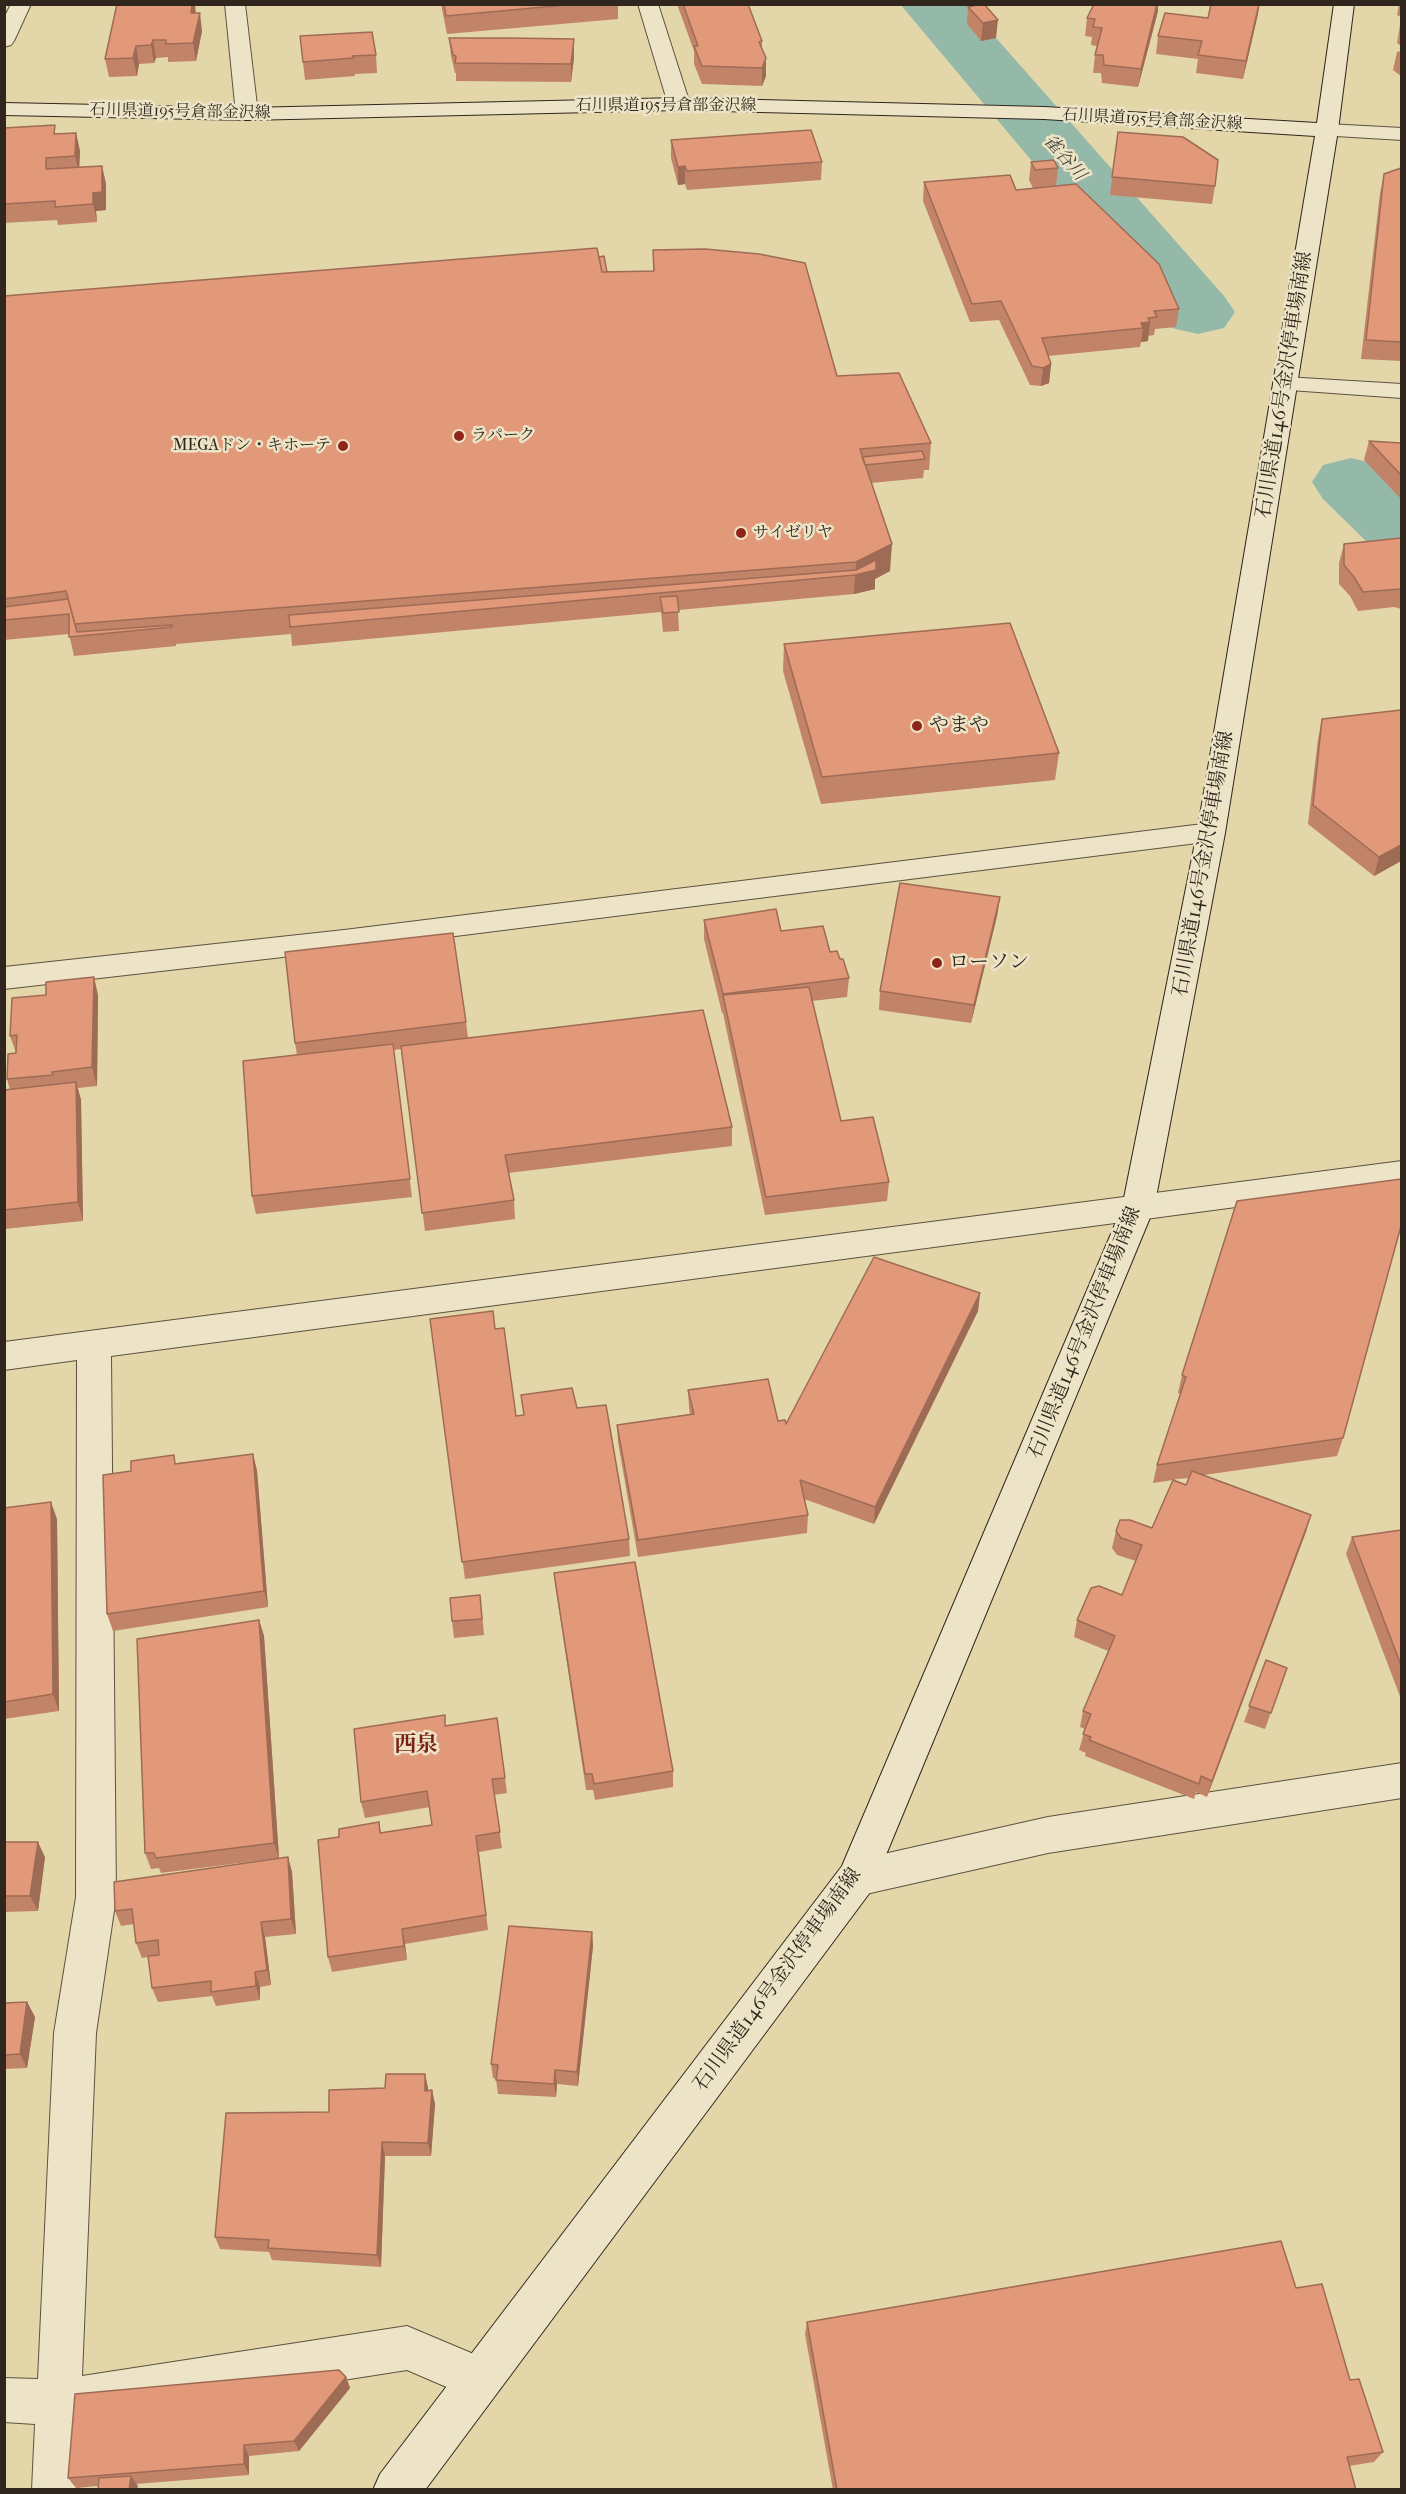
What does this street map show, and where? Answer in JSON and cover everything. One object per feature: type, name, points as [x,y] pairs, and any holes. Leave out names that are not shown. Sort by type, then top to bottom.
[{"type":"main road","points":[[4,41],[21,4]]},
{"type":"main road","points":[[235,4],[246,114]]},
{"type":"main road","points":[[648,4],[679,104]]},
{"type":"main road","name":"石川県道146号金沢停車場南線","points":[[396,2490],[857,1878],[1138,1208],[1211,833],[1327,130],[1344,4]]},
{"type":"main road","name":"石川県道195号倉部金沢線","points":[[4,109],[246,114],[679,104],[1044,113],[1401,134]]},
{"type":"main road","points":[[1285,384],[1401,391]]},
{"type":"main road","points":[[4,978],[344,940],[1211,833]]},
{"type":"main road","points":[[4,1356],[1401,1173]]},
{"type":"main road","points":[[55,2490],[75,2033],[96,1897],[94,1344]]},
{"type":"main road","points":[[857,1878],[1048,1835],[1401,1780]]},
{"type":"main road","points":[[4,2400],[59,2402],[407,2348],[479,2379]]},
{"type":"building","points":[[117,4],[192,4],[191,13],[200,13],[193,43],[166,44],[166,40],[153,40],[151,45],[136,46],[133,58],[105,59]]},
{"type":"building","points":[[444,4],[577,4],[446,16]]},
{"type":"building","points":[[683,4],[748,4],[766,58],[762,68],[702,66],[694,46],[698,46]]},
{"type":"building","points":[[984,4],[998,20],[983,23],[968,7]]},
{"type":"building","points":[[1094,4],[1157,4],[1141,69],[1104,65],[1103,55],[1095,55],[1102,28],[1093,27],[1095,19],[1087,18]]},
{"type":"building","points":[[1211,4],[1259,4],[1246,61],[1198,55],[1202,41],[1158,36],[1165,13],[1208,18]]},
{"type":"building","points":[[372,32],[376,55],[303,62],[300,36]]},
{"type":"building","points":[[449,38],[574,39],[571,64],[455,63],[456,56],[453,55]]},
{"type":"building","points":[[55,125],[54,134],[76,133],[75,156],[46,158],[46,169],[102,166],[102,192],[93,193],[93,204],[55,207],[55,201],[4,204],[4,128]]},
{"type":"building","points":[[811,130],[822,162],[687,171],[685,166],[678,167],[671,140]]},
{"type":"building","points":[[1118,132],[1183,137],[1218,160],[1215,186],[1112,177]]},
{"type":"building","points":[[1054,160],[1058,168],[1035,170],[1031,162]]},
{"type":"building","points":[[1401,168],[1401,342],[1366,340],[1384,174]]},
{"type":"building","points":[[1010,175],[1016,190],[1076,184],[1159,264],[1179,309],[1154,311],[1157,317],[1148,318],[1150,322],[1141,323],[1143,328],[1042,338],[1051,364],[1043,368],[1032,366],[1001,301],[972,304],[924,182]]},
{"type":"building","name":"ラパーク","points":[[597,248],[602,272],[654,271],[653,250],[705,249],[759,254],[805,263],[837,376],[899,373],[931,443],[860,449],[892,544],[856,562],[75,624],[66,591],[4,599],[4,296]]},
{"type":"building","points":[[604,256],[607,272],[602,272],[599,257]]},
{"type":"building","points":[[1369,441],[1401,443],[1401,475]]},
{"type":"building","points":[[922,451],[925,459],[865,465],[862,457]]},
{"type":"building","points":[[1401,538],[1401,589],[1363,592],[1344,565],[1344,544]]},
{"type":"building","points":[[876,560],[876,570],[855,575],[290,627],[289,615],[856,570]]},
{"type":"building","points":[[677,596],[679,612],[663,613],[660,597]]},
{"type":"building","points":[[68,599],[77,632],[172,625],[172,627],[69,637],[69,614],[4,620],[4,607]]},
{"type":"building","name":"やまや","points":[[1010,623],[1059,753],[822,777],[784,644]]},
{"type":"building","points":[[1401,710],[1401,845],[1379,857],[1313,805],[1322,719]]},
{"type":"building","name":"ローソン","points":[[900,883],[1000,897],[974,1005],[880,991]]},
{"type":"building","points":[[776,909],[781,931],[823,926],[830,952],[837,951],[840,959],[843,959],[849,978],[723,994],[704,920]]},
{"type":"building","points":[[453,933],[466,1022],[295,1043],[285,952]]},
{"type":"building","points":[[94,977],[92,1067],[52,1072],[53,1075],[7,1079],[8,1054],[16,1053],[17,1035],[10,1036],[12,998],[46,995],[46,982]]},
{"type":"building","points":[[809,987],[841,1121],[873,1117],[889,1182],[766,1197],[723,995]]},
{"type":"building","points":[[703,1010],[732,1127],[505,1155],[514,1200],[422,1213],[401,1046]]},
{"type":"building","points":[[393,1044],[410,1179],[252,1196],[243,1061]]},
{"type":"building","points":[[76,1082],[78,1202],[4,1210],[4,1090]]},
{"type":"building","points":[[1401,1179],[1401,1226],[1343,1438],[1157,1465],[1186,1377],[1182,1375],[1237,1201]]},
{"type":"building","points":[[874,1257],[980,1293],[875,1507],[800,1480],[808,1515],[638,1540],[617,1425],[694,1414],[688,1390],[768,1379],[778,1421],[785,1420],[786,1424]]},
{"type":"building","points":[[493,1311],[495,1329],[504,1328],[516,1416],[524,1415],[521,1395],[572,1388],[577,1408],[606,1405],[629,1539],[462,1562],[430,1319]]},
{"type":"building","points":[[253,1454],[264,1591],[107,1614],[103,1475],[131,1471],[131,1461],[174,1455],[175,1464]]},
{"type":"building","points":[[1192,1471],[1311,1515],[1212,1781],[1201,1776],[1199,1784],[1089,1740],[1091,1737],[1083,1734],[1091,1714],[1083,1711],[1115,1636],[1077,1620],[1091,1588],[1099,1586],[1122,1595],[1142,1545],[1121,1538],[1116,1531],[1120,1520],[1130,1520],[1152,1528],[1173,1480],[1186,1485]]},
{"type":"building","points":[[51,1502],[53,1694],[4,1702],[4,1508]]},
{"type":"building","points":[[1401,1530],[1401,1665],[1352,1537]]},
{"type":"building","points":[[635,1562],[673,1771],[594,1784],[592,1774],[585,1774],[554,1573]]},
{"type":"building","points":[[480,1595],[482,1619],[452,1621],[450,1598]]},
{"type":"building","points":[[259,1620],[274,1843],[156,1858],[154,1853],[145,1853],[137,1639]]},
{"type":"building","points":[[1266,1660],[1287,1668],[1271,1713],[1249,1706]]},
{"type":"building","points":[[445,1715],[445,1726],[497,1718],[505,1778],[492,1779],[500,1832],[476,1836],[486,1915],[402,1929],[404,1946],[328,1957],[318,1840],[339,1837],[339,1829],[379,1822],[380,1833],[432,1825],[427,1791],[361,1802],[354,1729]]},
{"type":"building","points":[[4,1842],[38,1842],[30,1896],[4,1896]]},
{"type":"building","points":[[288,1857],[291,1919],[261,1922],[267,1970],[255,1972],[256,1986],[211,1992],[211,1981],[152,1988],[148,1956],[159,1955],[158,1940],[136,1943],[132,1909],[115,1911],[114,1882]]},
{"type":"building","points":[[509,1926],[592,1932],[577,2072],[555,2070],[554,2084],[496,2080],[498,2065],[491,2064]]},
{"type":"building","points":[[27,2002],[20,2054],[4,2055],[4,2003]]},
{"type":"building","points":[[386,2074],[425,2074],[425,2091],[432,2090],[428,2143],[382,2142],[377,2255],[268,2248],[269,2240],[215,2237],[226,2113],[329,2112],[329,2090],[385,2088]]},
{"type":"building","points":[[1281,2241],[1296,2288],[1322,2284],[1350,2380],[1359,2379],[1383,2452],[1347,2457],[1356,2490],[837,2490],[807,2322]]},
{"type":"building","points":[[339,2370],[346,2377],[294,2441],[244,2445],[244,2464],[68,2478],[75,2394]]},
{"type":"building","points":[[131,2476],[129,2490],[98,2490],[99,2478]]},
{"type":"waterway","name":"雀谷川","points":[[931,4],[1198,312]]},
{"type":"waterway","name":"雀谷川","points":[[1351,482],[1402,532]]},
{"type":"place","name":"ラパーク","points":[[459,436]]},
{"type":"place","name":"MEGAドン・キホーテ","points":[[343,446]]},
{"type":"place","name":"サイゼリヤ","points":[[741,533]]},
{"type":"place","name":"やまや","points":[[917,726]]},
{"type":"place","name":"ローソン","points":[[937,963]]},
{"type":"district","name":"西泉","points":[[416,1746]]}]
